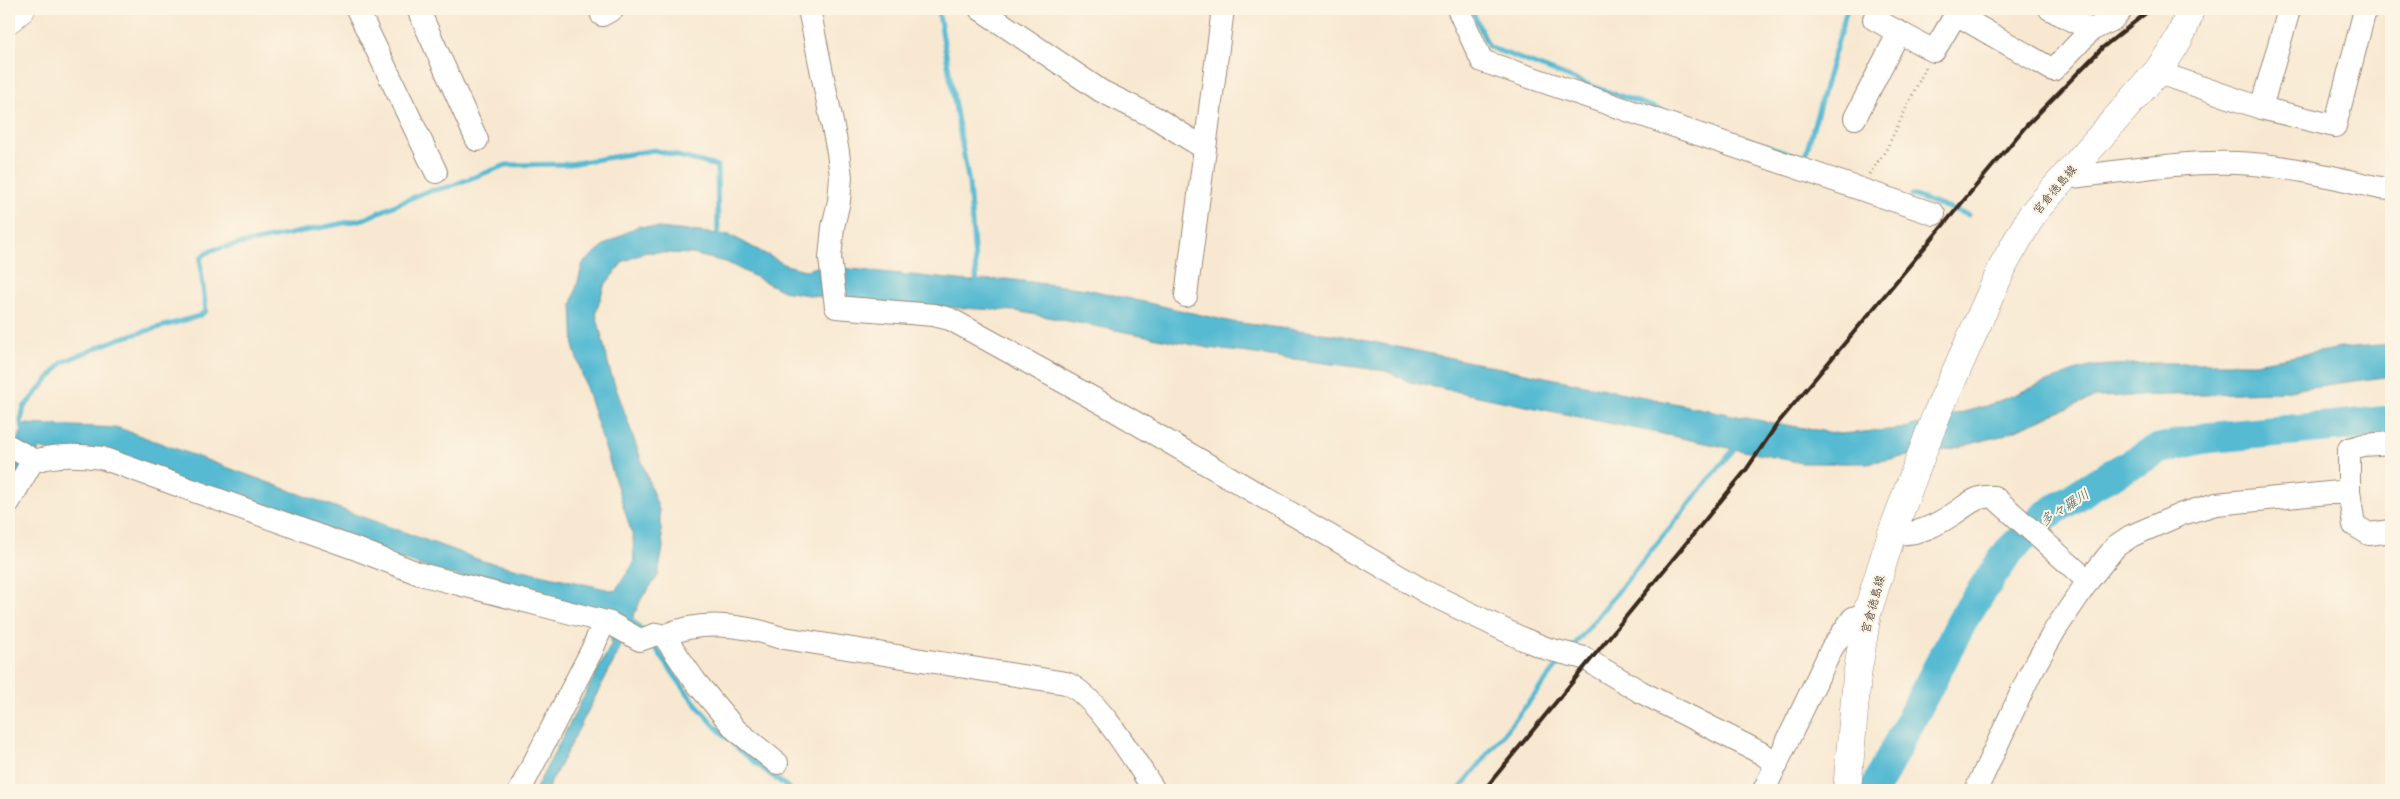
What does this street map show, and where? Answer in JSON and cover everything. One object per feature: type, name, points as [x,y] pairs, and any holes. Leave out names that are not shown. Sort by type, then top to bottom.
[{"type":"main road","points":[[9,19],[21,9]]},
{"type":"main road","name":"宮倉徳島線","points":[[1848,790],[1857,676],[1867,613],[1892,533],[1936,416],[2004,264],[2033,213],[2157,72],[2174,47],[2187,20],[2190,9]]},
{"type":"street","points":[[357,9],[436,172]]},
{"type":"street","points":[[418,9],[477,140]]},
{"type":"street","points":[[600,9],[602,15],[613,9]]},
{"type":"street","points":[[810,9],[838,152],[841,177],[830,265],[836,307],[934,315],[950,319],[1108,406],[1426,592],[1523,639],[1548,649],[1568,653],[1606,671],[1641,692],[1763,754],[1777,765]]},
{"type":"street","points":[[980,9],[1102,91],[1156,118],[1204,148]]},
{"type":"street","points":[[1186,296],[1223,9]]},
{"type":"street","points":[[1458,9],[1482,61],[1934,214]]},
{"type":"street","points":[[2050,9],[2091,30]]},
{"type":"street","points":[[1874,19],[1934,51],[1957,11],[2053,70],[2091,30],[2112,20],[2122,9]]},
{"type":"street","points":[[2261,108],[2289,10]]},
{"type":"street","points":[[2157,72],[2261,108],[2335,126],[2364,14]]},
{"type":"street","points":[[1855,118],[1899,32]]},
{"type":"street","points":[[2062,178],[2179,166],[2236,163],[2275,166],[2391,189]]},
{"type":"street","points":[[2391,443],[2364,445],[2349,449],[2349,491],[2354,525],[2369,534],[2391,531]]},
{"type":"street","points":[[9,502],[23,454],[41,458],[84,456],[102,458],[350,546],[420,574],[633,631],[702,626],[759,630],[778,637],[1066,683],[1074,686],[1092,704],[1122,742],[1154,790]]},
{"type":"street","points":[[1976,790],[2030,674],[2055,630],[2088,581],[2116,546],[2131,536],[2182,514],[2216,504],[2349,491]]},
{"type":"street","points":[[1892,533],[1908,535],[1919,532],[1955,513],[1971,500],[1983,496],[1994,497],[2088,581]]},
{"type":"street","points":[[1764,790],[1832,648],[1853,618],[1867,613]]},
{"type":"street","points":[[633,631],[695,681],[736,730],[777,763]]},
{"type":"street","points":[[520,790],[592,650],[633,631]]},
{"type":"path","points":[[1870,172],[1886,150],[1934,51]]},
{"type":"water","points":[[638,226],[730,235],[786,265],[805,270],[822,266],[969,281],[1006,279],[1087,289],[1232,322],[1338,335],[1762,421],[1840,434],[1900,429],[1986,406],[2077,370],[2094,366],[2151,363],[2255,363],[2341,348],[2391,344],[2391,376],[2275,392],[2095,397],[2001,436],[1951,449],[1867,463],[1802,463],[1410,382],[1386,371],[1209,348],[1016,311],[854,302],[783,291],[726,262],[692,254],[646,252],[623,262],[604,286],[596,313],[610,371],[659,510],[663,547],[658,576],[641,599],[617,655],[547,790],[535,790],[611,645],[610,614],[445,573],[40,448],[9,503],[9,455],[26,424],[119,428],[483,561],[615,591],[634,563],[633,537],[574,349],[572,304],[583,263],[607,243]]},
{"type":"waterway","points":[[938,9],[969,184],[977,286]]},
{"type":"waterway","points":[[1471,9],[1489,47],[1600,89],[1833,168]]},
{"type":"waterway","points":[[1805,157],[1847,9]]},
{"type":"waterway","points":[[25,435],[21,421],[24,407],[63,362],[118,339],[199,316],[206,311],[201,275],[201,257],[211,250],[364,219],[425,192],[448,187],[506,165],[570,164],[654,150],[717,166],[718,239]]},
{"type":"waterway","points":[[1912,195],[1968,215]]},
{"type":"waterway","name":"多々羅川","points":[[1874,790],[1966,614],[2009,551],[2045,516],[2096,483],[2159,449],[2205,438],[2391,421]]},
{"type":"waterway","points":[[1571,649],[1738,444]]},
{"type":"waterway","points":[[627,616],[645,632]]},
{"type":"waterway","points":[[651,641],[681,684],[714,725],[745,755],[791,790]]},
{"type":"waterway","points":[[1459,790],[1563,659]]},
{"type":"railway","points":[[1484,790],[1746,470],[1778,423],[2026,126],[2102,48],[2151,9]]}]
